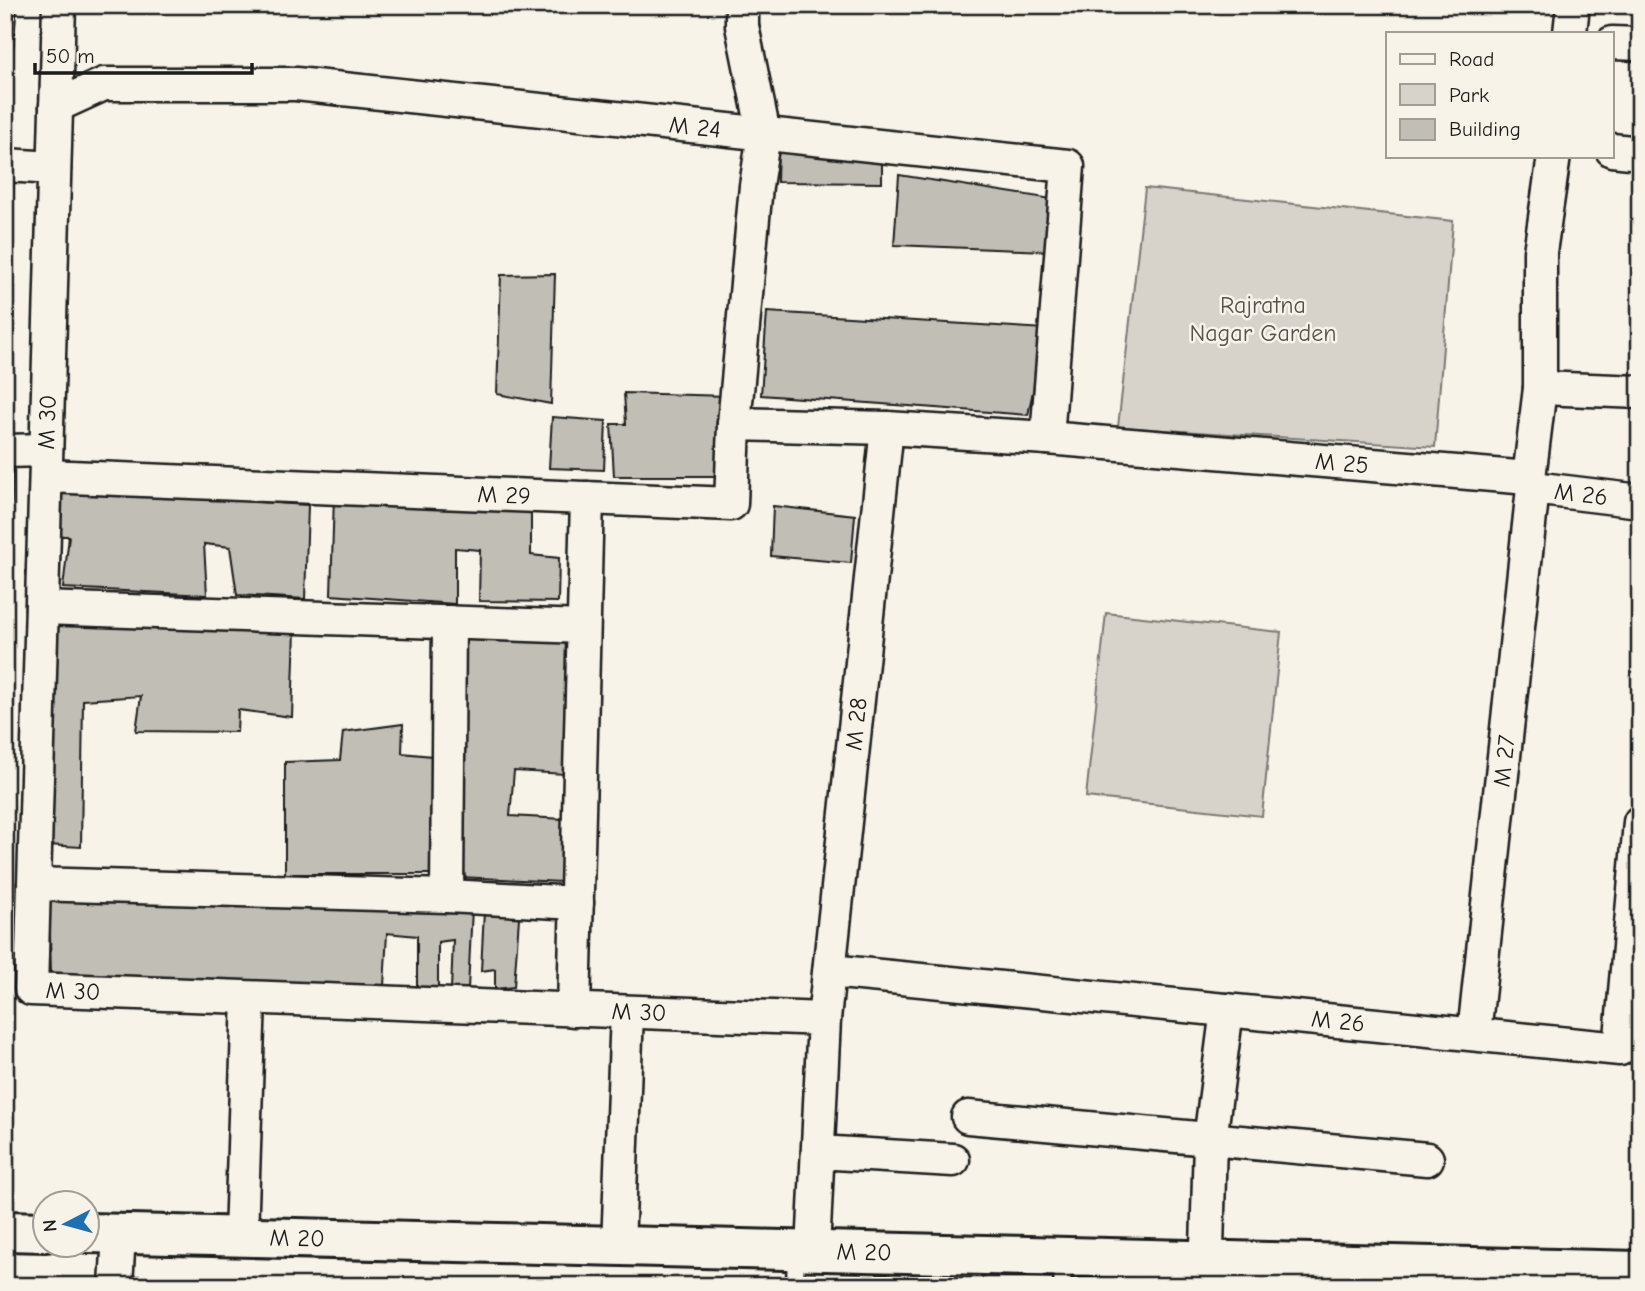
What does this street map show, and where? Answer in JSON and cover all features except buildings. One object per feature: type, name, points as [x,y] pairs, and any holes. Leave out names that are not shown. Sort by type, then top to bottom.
[{"type":"street","name":"M 30","points":[[59,5],[34,884],[18,990],[824,1019]]},
{"type":"street","points":[[742,5],[742,26],[764,134],[756,186],[734,424],[887,428]]},
{"type":"street","points":[[1570,32],[1573,5]]},
{"type":"street","points":[[1614,43],[1640,44]]},
{"type":"street","name":"M 24","points":[[56,106],[104,84],[296,84],[1068,166],[1047,438]]},
{"type":"street","points":[[1614,150],[1640,153]]},
{"type":"street","points":[[1531,483],[1541,388],[1540,252],[1554,158]]},
{"type":"street","points":[[5,165],[54,168]]},
{"type":"street","points":[[1541,388],[1640,392]]},
{"type":"street","name":"M 29","points":[[5,451],[46,463],[587,498],[731,504],[734,424]]},
{"type":"street","name":"M 25","points":[[887,428],[1047,438],[1531,483]]},
{"type":"street","name":"M 28","points":[[824,1019],[887,428]]},
{"type":"street","name":"M 26","points":[[1531,483],[1640,501]]},
{"type":"street","name":"M 27","points":[[1474,1034],[1531,483]]},
{"type":"street","points":[[574,1010],[587,498]]},
{"type":"street","points":[[42,608],[583,627]]},
{"type":"street","points":[[447,896],[449,622]]},
{"type":"street","name":"M 26","points":[[830,971],[1620,1049],[1640,822]]},
{"type":"street","points":[[34,884],[447,896],[577,903]]},
{"type":"street","points":[[241,1236],[249,998]]},
{"type":"street","points":[[1206,1273],[1210,1140],[1227,1010]]},
{"type":"street","points":[[618,1246],[627,1012]]},
{"type":"street","points":[[802,1262],[818,1152],[824,1019]]},
{"type":"street","points":[[968,1117],[1427,1159]]},
{"type":"street","points":[[818,1152],[953,1160]]},
{"type":"street","points":[[5,1231],[32,1232]]},
{"type":"street","points":[[103,1234],[116,1286]]},
{"type":"street","name":"M 20","points":[[103,1234],[618,1246],[802,1262],[1063,1271],[1598,1278],[1640,1271]]},
{"type":"green space","name":"Rajratna Nagar Garden","points":[[1145,188],[1453,221],[1435,447],[1118,427]]},
{"type":"green space","points":[[1106,613],[1281,632],[1262,816],[1086,797]]},
{"type":"green space","points":[[123,1275],[318,1286],[123,1286]]}]
